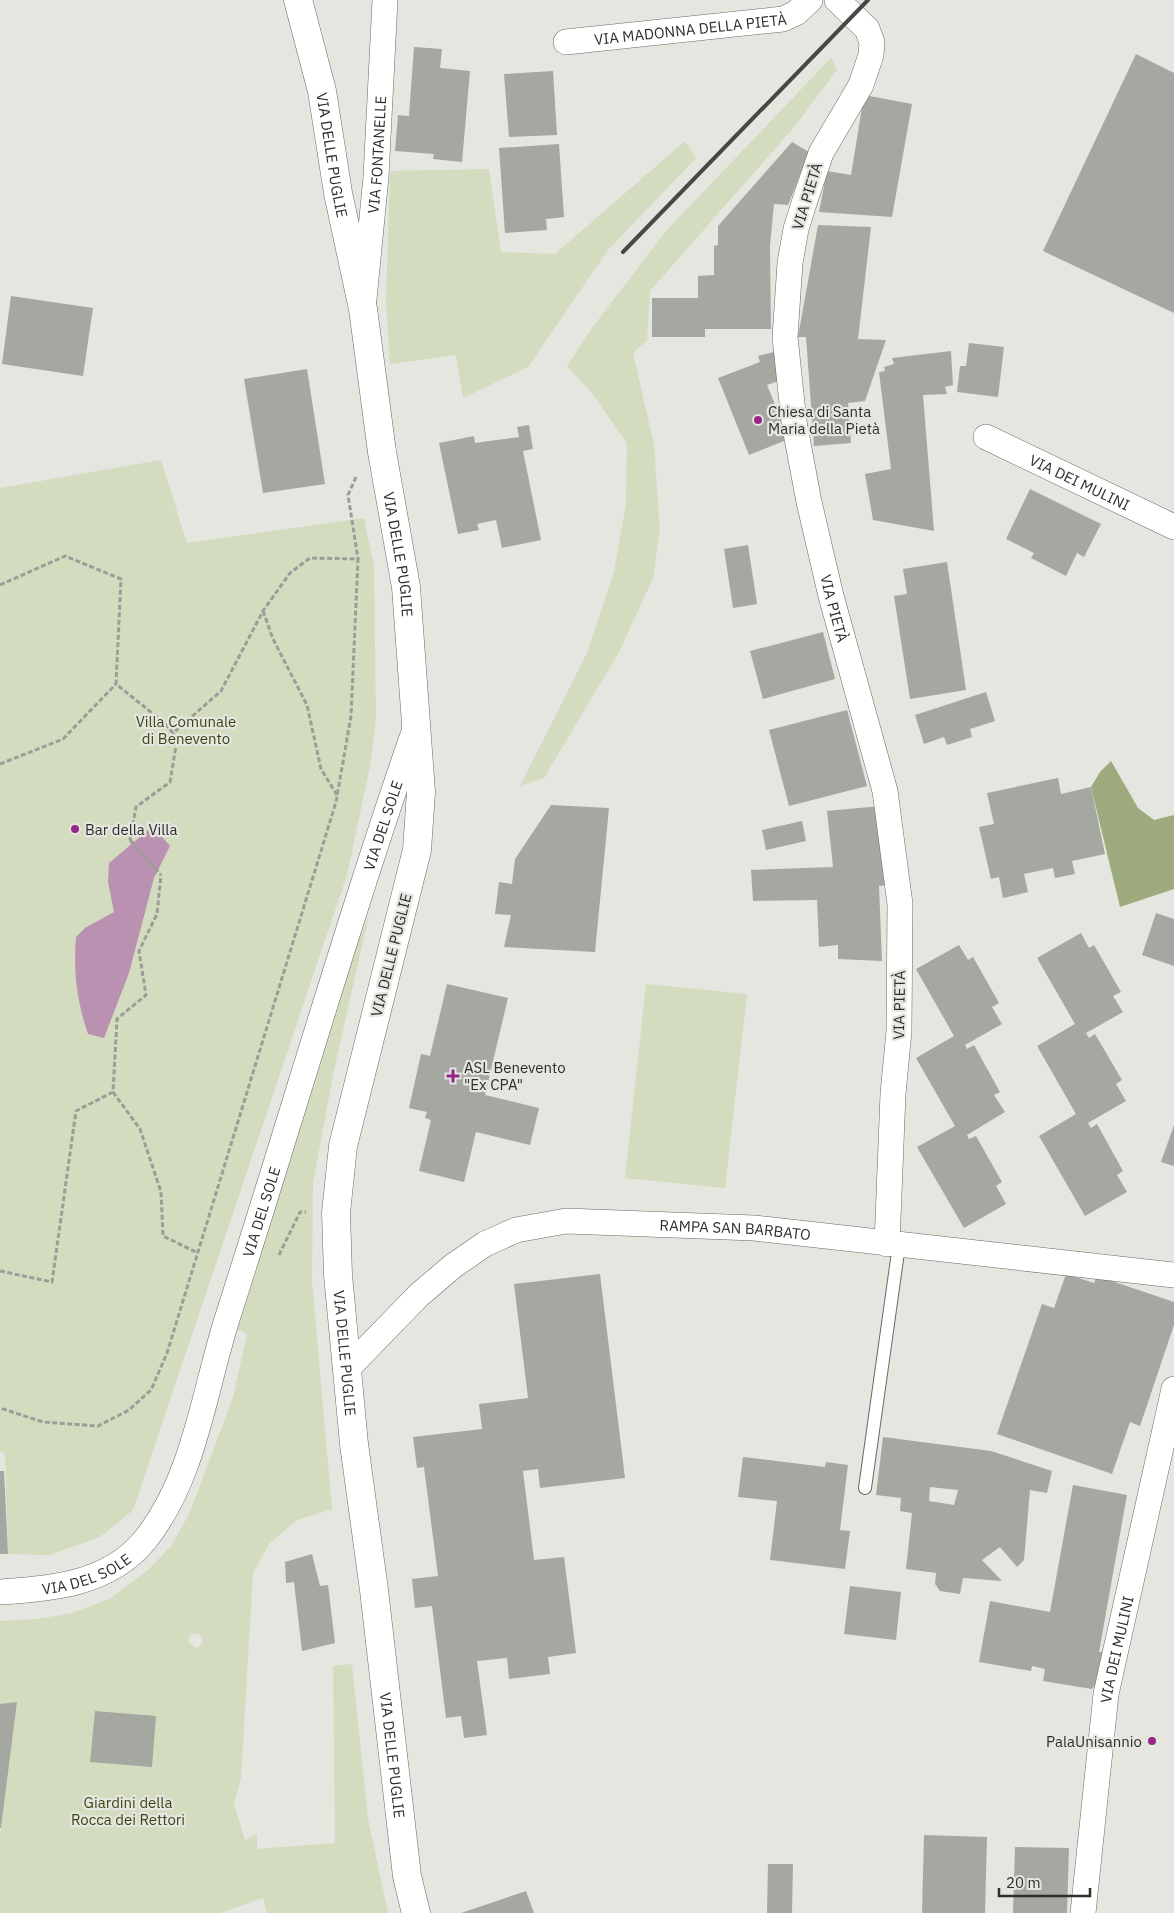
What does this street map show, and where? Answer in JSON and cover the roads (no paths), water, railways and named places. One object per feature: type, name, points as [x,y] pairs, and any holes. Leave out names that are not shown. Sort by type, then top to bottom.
[{"type":"street","name":"VIA DELLE PUGLIE","points":[[298,0],[322,91],[338,193],[363,309],[382,452],[406,587],[421,792],[417,850],[343,1146],[336,1213],[338,1276],[347,1369],[407,1876],[416,1913]]},
{"type":"street","name":"VIA FONTANELLE","points":[[363,309],[376,177],[385,0]]},
{"type":"street","name":"VIA MADONNA DELLA PIETÀ","points":[[566,42],[783,19],[796,13],[810,0]]},
{"type":"street","name":"VIA PIETÀ","points":[[837,0],[867,29],[872,42],[871,55],[861,85],[821,153],[800,215],[790,263],[785,338],[794,422],[809,502],[831,596],[885,791],[900,904],[899,1031],[893,1094],[893,1245]]},
{"type":"street","name":"VIA DEI MULINI","points":[[986,437],[1174,527]]},
{"type":"street","name":"VIA DEL SOLE","points":[[0,1592],[46,1589],[84,1581],[120,1562],[143,1542],[158,1522],[178,1483],[196,1430],[222,1333],[295,1105],[377,836],[416,726]]},
{"type":"street","name":"RAMPA SAN BARBATO","points":[[347,1369],[395,1318],[453,1266],[484,1244],[516,1230],[566,1221],[754,1228],[1174,1275]]},
{"type":"street","name":"VIA DEI MULINI","points":[[1083,1913],[1106,1694],[1174,1389]]},
{"type":"lane","points":[[865,1488],[893,1245]]},
{"type":"railway","points":[[623,252],[868,0]]},
{"type":"place","name":"Chiesa di Santa Maria della Pietà","points":[[758,420]]},
{"type":"place","name":"Bar della Villa","points":[[75,829]]},
{"type":"place","name":"ASL Benevento \"Ex CPA\"","points":[[453,1076]]},
{"type":"place","name":"PalaUnisannio","points":[[1152,1741]]},
{"type":"park label","name":"Villa Comunale di Benevento","points":[[186,730]]},
{"type":"park label","name":"Giardini della Rocca dei Rettori","points":[[128,1810]]}]
